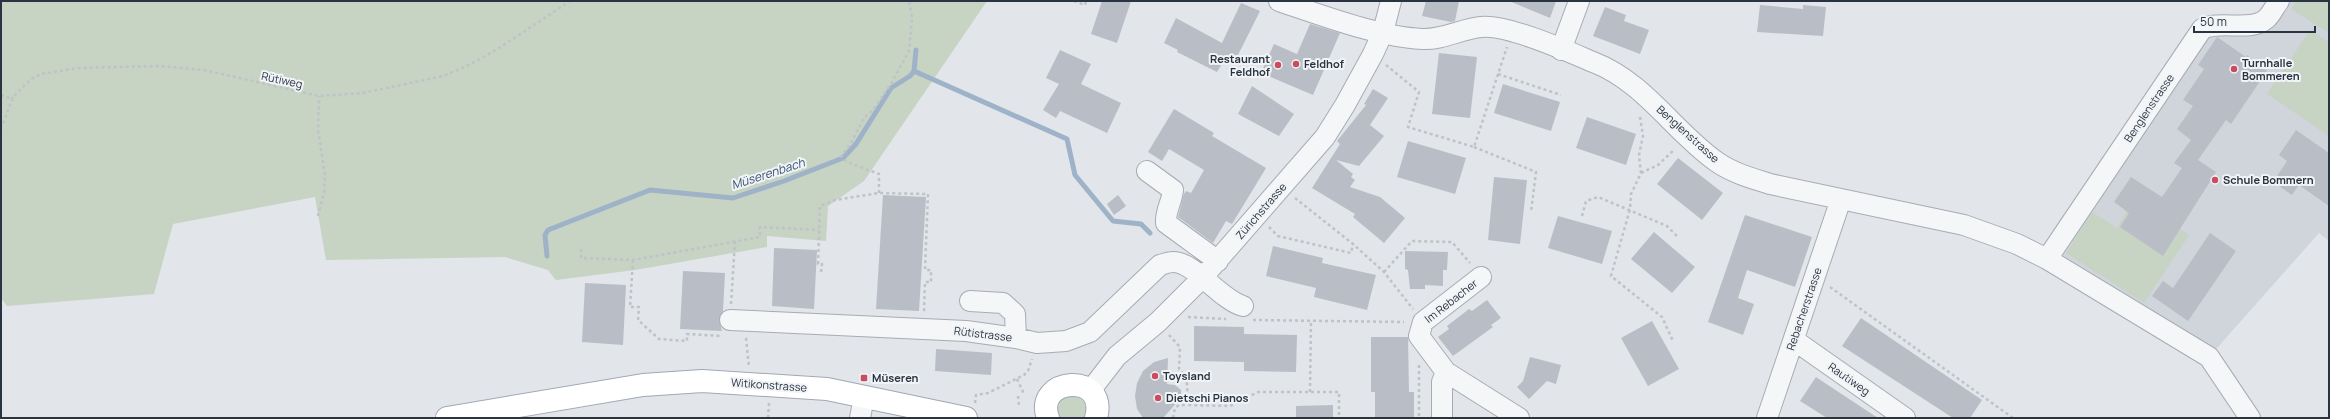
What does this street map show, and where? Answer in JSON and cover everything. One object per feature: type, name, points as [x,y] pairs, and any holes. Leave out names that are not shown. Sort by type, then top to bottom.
[{"type":"main road","name":"Witikonstrasse","points":[[447,418],[469,416],[643,385],[702,381],[826,389],[864,397],[971,410]]},
{"type":"main road","points":[[1038,414],[1060,387],[1075,384],[1090,391],[1097,403],[1096,418]]},
{"type":"street","name":"Benglenstrasse","points":[[1279,1],[1383,32],[1422,39],[1443,38],[1482,26],[1504,28],[1612,71],[1644,93],[1717,161],[1742,176],[1770,184],[1964,225],[1993,233],[2047,259],[2209,357],[2250,418]]},
{"type":"street","name":"Zürichstrasse","points":[[1090,391],[1117,356],[1158,322],[1218,261],[1325,137],[1363,75],[1383,32],[1391,1]]},
{"type":"street","points":[[1561,50],[1579,1]]},
{"type":"street","name":"Benglenstrasse","points":[[2047,259],[2202,29],[2209,25],[2256,24],[2266,19],[2279,1]]},
{"type":"street","points":[[1147,171],[1173,190],[1173,197],[1165,215],[1166,223],[1218,261]]},
{"type":"street","name":"Rebacherstrasse","points":[[1767,418],[1841,199]]},
{"type":"street","name":"Rütistrasse","points":[[730,328],[923,328],[983,332],[1038,343],[1066,341],[1090,332],[1160,265],[1172,262],[1187,266],[1246,313]]},
{"type":"street","name":"Im Rebacher","points":[[1481,277],[1421,329],[1446,372],[1519,418]]},
{"type":"street","points":[[970,301],[1003,303],[1015,314],[1016,338]]},
{"type":"street","name":"Rautiweg","points":[[1794,340],[1905,418]]},
{"type":"street","points":[[1442,418],[1442,382],[1446,372]]},
{"type":"street","points":[[860,418],[864,397]]},
{"type":"path","name":"Rütiweg","points":[[1,129],[13,97],[21,87],[41,74],[79,68],[158,66],[204,70],[280,89],[319,96],[363,93],[443,76],[496,50],[570,1]]},
{"type":"path","points":[[880,193],[878,174],[847,162],[841,156],[850,145],[864,118],[874,109],[895,77],[909,51],[912,18],[909,1]]},
{"type":"path","points":[[1074,1],[1085,5],[1086,1]]},
{"type":"path","points":[[1474,147],[1512,32]]},
{"type":"path","points":[[1385,64],[1419,92],[1408,127],[1474,147],[1536,172],[1531,212]]},
{"type":"path","points":[[1498,74],[1561,95]]},
{"type":"path","points":[[1644,93],[1639,112],[1643,136],[1640,155],[1641,173],[1630,194],[1630,209],[1611,276],[1662,317],[1673,341]]},
{"type":"path","points":[[1,94],[12,99],[13,97]]},
{"type":"path","points":[[318,216],[324,192],[325,175],[318,130],[319,96]]},
{"type":"path","points":[[1641,173],[1658,165],[1673,150],[1697,144]]},
{"type":"path","points":[[821,272],[822,264],[818,264],[820,206],[835,200],[880,193],[928,194],[925,270],[931,270],[930,282],[925,282],[923,328]]},
{"type":"path","points":[[1582,216],[1586,201],[1598,196],[1667,226],[1679,238]]},
{"type":"path","points":[[1294,198],[1353,244],[1384,272],[1421,329],[1419,418]]},
{"type":"path","points":[[1268,226],[1278,236],[1351,254],[1353,244]]},
{"type":"path","points":[[581,249],[581,258],[633,260],[760,237],[760,227],[818,230]]},
{"type":"path","points":[[1384,272],[1412,241],[1452,242],[1481,277]]},
{"type":"path","points":[[734,272],[735,242]]},
{"type":"path","points":[[633,260],[630,307],[639,307],[638,320],[659,339],[687,341],[688,334],[730,328]]},
{"type":"path","points":[[1815,276],[2013,418]]},
{"type":"path","points":[[1246,313],[1311,322],[1421,329]]},
{"type":"path","points":[[1186,315],[1188,318],[1227,319]]},
{"type":"path","points":[[1310,392],[1311,322]]},
{"type":"path","points":[[1168,333],[1180,347],[1179,369],[1184,373],[1187,381],[1187,405]]},
{"type":"path","points":[[741,337],[746,338],[749,369]]},
{"type":"path","points":[[971,410],[976,395],[988,393],[1017,379],[1028,371],[1038,343]]},
{"type":"path","points":[[1017,379],[1024,394]]},
{"type":"path","points":[[1173,418],[1175,408],[1179,405],[1230,406],[1258,392],[1340,392],[1339,418]]},
{"type":"path","points":[[1018,396],[1038,414]]},
{"type":"path","points":[[762,403],[776,404]]},
{"type":"path","points":[[768,418],[769,404]]},
{"type":"shaded area","name":"Schule Bommern","points":[[2279,1],[2329,1],[2329,241],[2319,233],[2209,357],[2047,259],[2202,29],[2256,24]]},
{"type":"green space","points":[[1,1],[987,1],[864,181],[828,206],[826,241],[767,236],[767,247],[635,270],[556,280],[548,270],[505,257],[326,260],[315,197],[173,224],[154,294],[7,306],[1,298]]},
{"type":"green space","points":[[2296,1],[2329,1],[2329,33],[2291,9]]},
{"type":"green space","points":[[2310,30],[2329,42],[2329,136],[2267,94]]},
{"type":"green space","points":[[2135,198],[2189,235],[2144,303],[2066,253],[2092,212],[2117,228]]},
{"type":"green space","points":[[1067,396],[1084,401],[1087,408],[1085,418],[1060,418],[1057,408],[1060,402]]},
{"type":"building","points":[[1102,1],[1131,1],[1117,43],[1091,34]]},
{"type":"building","points":[[1426,1],[1459,1],[1455,21],[1451,22],[1422,16]]},
{"type":"building","points":[[1509,1],[1556,1],[1550,18]]},
{"type":"building","points":[[1241,3],[1260,11],[1235,61],[1226,57],[1217,72],[1177,52],[1178,50],[1164,43],[1176,18],[1222,43]]},
{"type":"building","points":[[1760,5],[1803,9],[1803,5],[1826,7],[1823,36],[1757,32]]},
{"type":"building","points":[[1605,7],[1626,15],[1624,21],[1649,30],[1640,54],[1593,36]]},
{"type":"building","name":"Feldhof","points":[[1310,24],[1340,33],[1313,95],[1261,73],[1274,44],[1297,54]]},
{"type":"building","points":[[2217,37],[2246,57],[2247,55],[2267,71],[2231,124],[2226,120],[2198,160],[2216,172],[2163,256],[2120,227],[2129,213],[2114,202],[2131,177],[2162,197],[2182,168],[2174,163],[2191,140],[2177,129],[2193,106],[2183,100],[2204,69],[2198,65]]},
{"type":"building","points":[[1060,50],[1091,64],[1081,84],[1121,103],[1107,133],[1060,111],[1056,118],[1043,110],[1059,84],[1046,78]]},
{"type":"building","points":[[1439,53],[1477,57],[1470,118],[1432,114]]},
{"type":"building","points":[[1503,84],[1560,102],[1551,131],[1494,113]]},
{"type":"building","points":[[1252,86],[1294,114],[1279,136],[1238,114]]},
{"type":"building","points":[[1373,89],[1388,98],[1370,125],[1384,136],[1359,166],[1336,160],[1353,174],[1351,177],[1355,180],[1350,187],[1380,197],[1405,218],[1384,243],[1353,217],[1355,214],[1312,188],[1340,144],[1337,141],[1366,105],[1364,104]]},
{"type":"building","points":[[1174,109],[1214,133],[1212,136],[1266,168],[1232,224],[1226,221],[1213,243],[1178,217],[1184,194],[1186,191],[1191,193],[1204,170],[1169,149],[1162,161],[1148,152]]},
{"type":"building","points":[[1587,117],[1636,134],[1626,165],[1576,148]]},
{"type":"building","points":[[2296,130],[2329,153],[2329,206],[2299,185],[2292,195],[2273,182],[2287,161],[2279,155]]},
{"type":"building","points":[[1408,141],[1466,158],[1455,194],[1397,177]]},
{"type":"building","points":[[1678,158],[1723,193],[1702,220],[1657,184]]},
{"type":"building","points":[[1494,177],[1527,180],[1520,244],[1488,240]]},
{"type":"building","points":[[883,195],[926,197],[919,311],[876,309]]},
{"type":"building","points":[[1118,195],[1126,206],[1114,215],[1107,204]]},
{"type":"building","points":[[1745,215],[1812,237],[1795,287],[1747,270],[1738,298],[1754,304],[1743,335],[1708,322]]},
{"type":"building","points":[[1558,216],[1612,231],[1602,264],[1548,248]]},
{"type":"building","points":[[1654,232],[1695,267],[1672,293],[1631,259]]},
{"type":"building","points":[[2210,233],[2236,251],[2188,321],[2152,296],[2163,281],[2173,288]]},
{"type":"building","points":[[1273,246],[1323,258],[1322,263],[1376,275],[1367,310],[1314,297],[1316,288],[1266,276]]},
{"type":"building","points":[[774,248],[817,250],[814,309],[772,306]]},
{"type":"building","points":[[1405,251],[1448,252],[1447,270],[1443,270],[1443,286],[1425,285],[1425,289],[1410,289],[1408,270],[1405,269]]},
{"type":"building","points":[[683,271],[725,273],[723,311],[719,319],[722,331],[680,329]]},
{"type":"building","points":[[585,283],[626,285],[623,345],[582,342]]},
{"type":"building","points":[[1487,300],[1501,318],[1491,325],[1493,327],[1453,356],[1438,337],[1449,329],[1447,326],[1469,309],[1472,311]]},
{"type":"building","points":[[1861,318],[1982,400],[1970,418],[1953,418],[1842,346]]},
{"type":"building","points":[[1652,321],[1679,369],[1648,386],[1621,338]]},
{"type":"building","points":[[1194,326],[1244,327],[1244,334],[1297,335],[1296,372],[1244,371],[1244,362],[1194,361]]},
{"type":"building","points":[[1371,337],[1408,337],[1409,392],[1414,392],[1414,418],[1375,418],[1375,392],[1371,392]]},
{"type":"building","points":[[936,349],[992,353],[991,375],[935,371]]},
{"type":"building","points":[[1530,357],[1561,365],[1556,384],[1547,381],[1529,399],[1517,387],[1523,381]]},
{"type":"building","points":[[1168,358],[1167,384],[1175,385],[1181,390],[1181,398],[1163,418],[1143,418],[1137,409],[1135,396],[1137,383],[1143,371],[1154,362]]},
{"type":"building","points":[[1816,377],[1878,418],[1827,418],[1800,401]]},
{"type":"building","points":[[1333,405],[1333,418],[1296,418],[1296,406]]},
{"type":"waterway","name":"Müserenbach","points":[[547,256],[545,235],[548,230],[650,190],[733,198],[784,181],[843,158],[856,144],[891,88],[910,76],[914,71],[916,50]]},
{"type":"waterway","points":[[914,71],[1067,139],[1075,175],[1113,221],[1141,224],[1150,233]]},
{"type":"place","name":"Feldhof","points":[[1296,64]]},
{"type":"place","name":"Restaurant Feldhof","points":[[1278,65]]},
{"type":"place","name":"Turnhalle Bommeren","points":[[2234,69]]},
{"type":"place","name":"Schule Bommern","points":[[2215,180]]},
{"type":"place","name":"Toysland","points":[[1155,376]]},
{"type":"place","name":"Müseren","points":[[864,378]]},
{"type":"place","name":"Dietschi Pianos","points":[[1158,398]]}]
